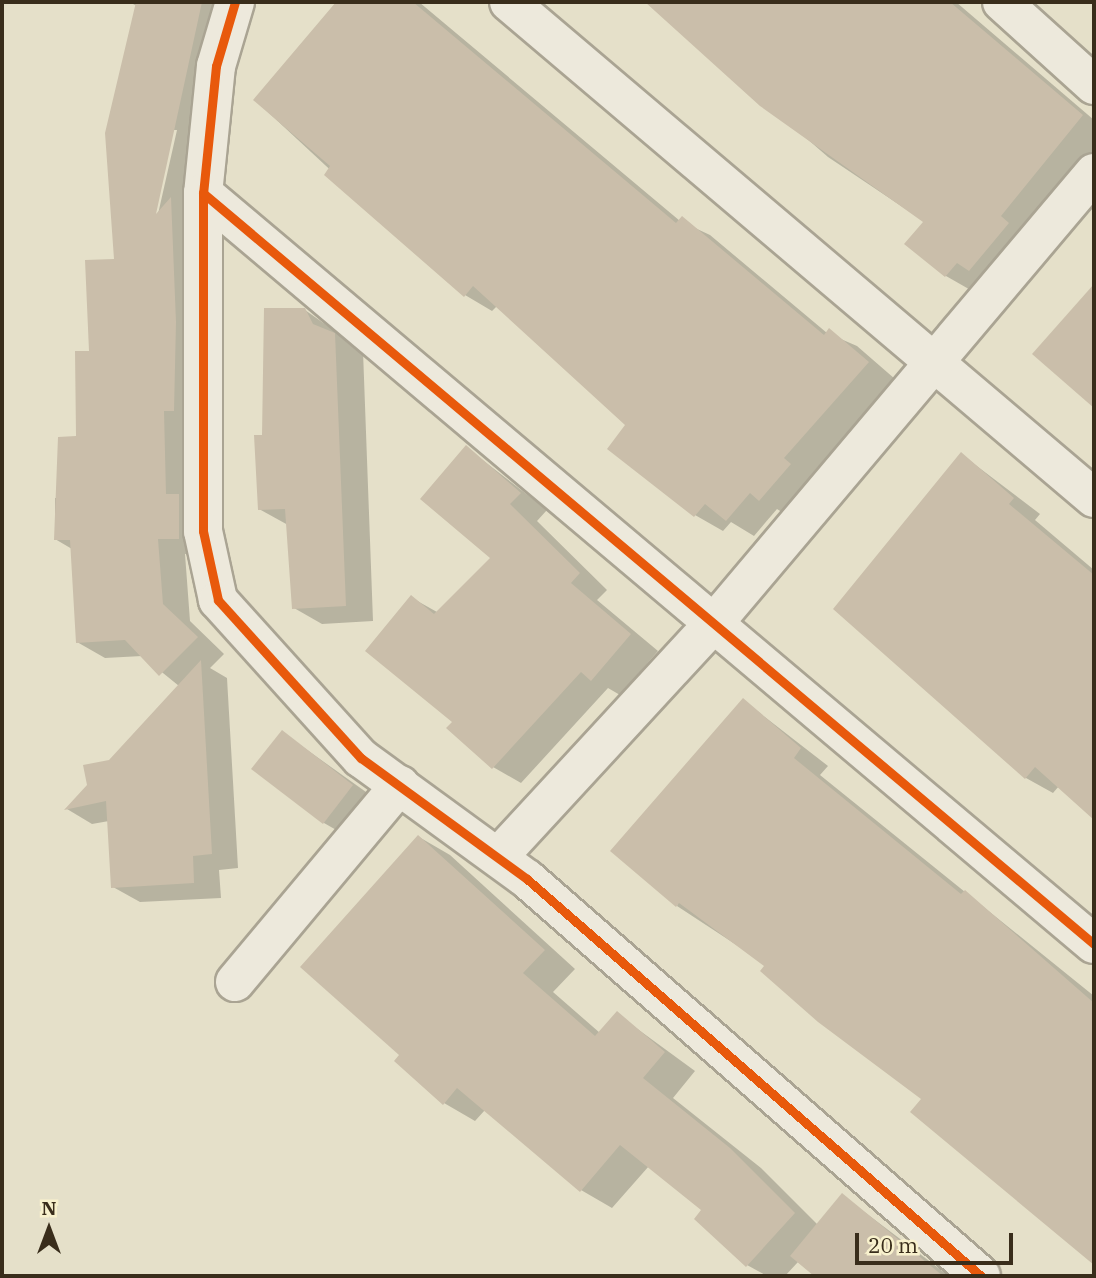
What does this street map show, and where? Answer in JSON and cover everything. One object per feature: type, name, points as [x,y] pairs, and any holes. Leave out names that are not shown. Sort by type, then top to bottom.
[{"type":"street","points":[[235,2],[216,66],[203,193],[203,531],[218,600],[361,758],[499,856],[981,1276]]},
{"type":"street","points":[[509,2],[934,358],[1094,498]]},
{"type":"street","points":[[1002,2],[1094,85]]},
{"type":"street","points":[[499,856],[714,623],[934,358],[1094,173]]},
{"type":"street","points":[[203,193],[1094,944]]},
{"type":"street","points":[[235,982],[400,785]]},
{"type":"building","points":[[136,2],[202,2],[156,214],[171,197],[176,322],[174,411],[164,411],[166,494],[179,494],[179,539],[158,539],[163,604],[198,637],[159,676],[125,640],[76,643],[70,540],[54,540],[58,437],[76,436],[75,351],[89,351],[85,260],[114,259],[105,133]]},
{"type":"building","points":[[336,2],[413,2],[676,223],[682,216],[824,335],[829,328],[869,362],[784,458],[791,464],[759,501],[750,493],[726,521],[705,504],[694,517],[607,449],[625,425],[473,286],[464,297],[324,175],[330,166],[253,100]]},
{"type":"building","points":[[645,2],[950,2],[1083,115],[1001,216],[1009,223],[969,271],[957,263],[945,277],[904,244],[923,222],[760,106]]},
{"type":"building","points":[[1094,284],[1094,408],[1032,354]]},
{"type":"building","points":[[264,308],[305,308],[313,324],[335,333],[346,606],[292,609],[285,509],[258,510],[254,435],[262,435]]},
{"type":"building","points":[[466,445],[521,493],[510,504],[580,573],[571,583],[631,634],[591,681],[581,672],[492,769],[446,728],[452,722],[365,651],[411,595],[434,614],[490,558],[420,499]]},
{"type":"building","points":[[961,452],[1014,498],[1009,504],[1094,575],[1094,820],[1035,767],[1025,779],[833,609]]},
{"type":"building","points":[[201,660],[212,854],[193,856],[194,883],[111,888],[106,801],[64,810],[87,785],[83,765],[109,760]]},
{"type":"building","points":[[743,698],[801,748],[794,758],[961,894],[965,890],[1094,1003],[1094,1265],[910,1112],[921,1099],[818,1022],[760,971],[764,966],[679,903],[676,907],[610,851]]},
{"type":"building","points":[[282,730],[353,785],[323,824],[251,769]]},
{"type":"building","points":[[418,835],[545,950],[523,973],[595,1036],[617,1011],[665,1052],[643,1078],[730,1148],[795,1213],[746,1267],[694,1219],[701,1210],[620,1145],[580,1192],[457,1088],[443,1105],[394,1061],[399,1055],[300,967]]},
{"type":"building","points":[[842,1193],[943,1276],[814,1276],[790,1256]]},
{"type":"cycle path","points":[[235,2],[216,66],[203,193],[203,531],[218,600],[361,758],[527,879],[981,1276]]},
{"type":"cycle path","points":[[203,193],[1094,944]]}]
